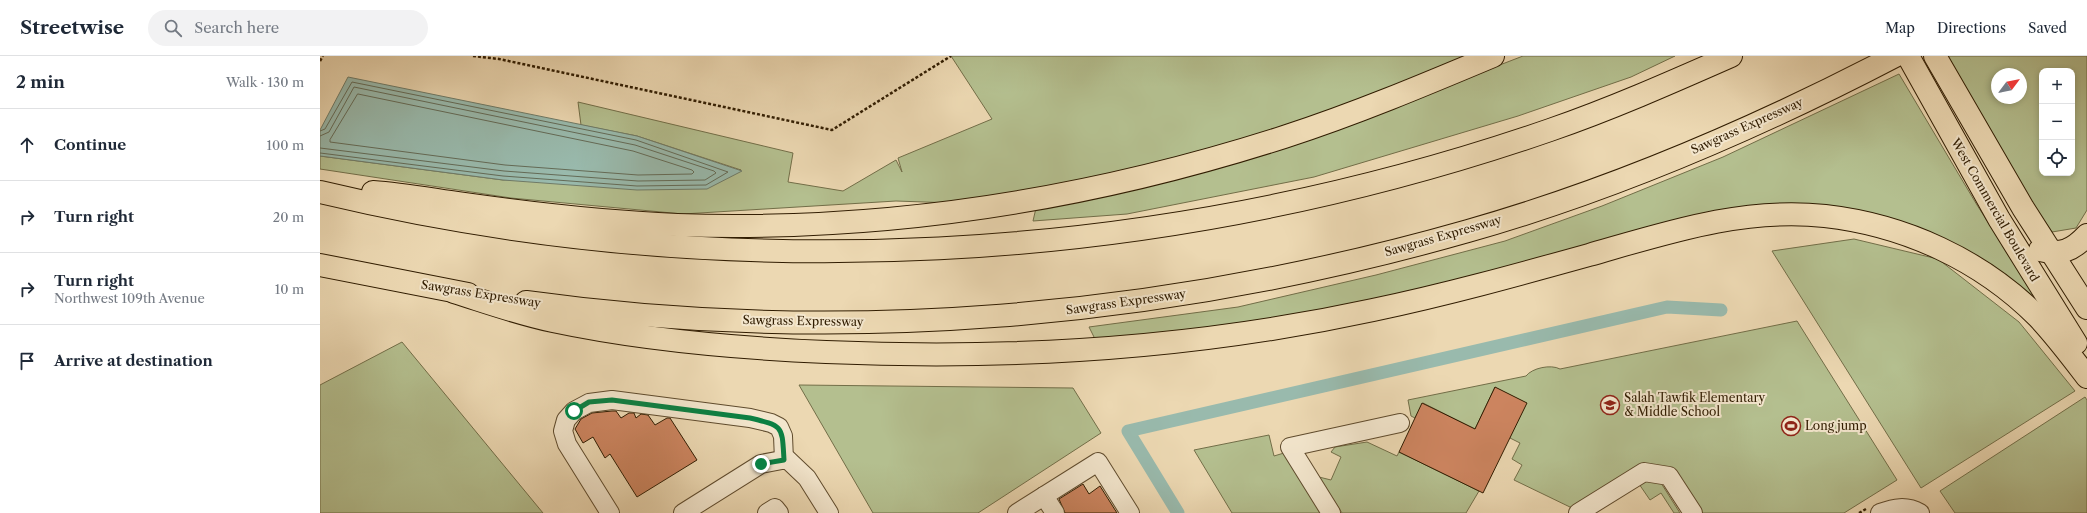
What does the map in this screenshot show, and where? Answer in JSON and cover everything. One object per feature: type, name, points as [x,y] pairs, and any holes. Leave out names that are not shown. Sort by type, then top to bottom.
[{"type":"highway","points":[[320,188],[388,193],[582,219],[675,225],[802,224],[952,211],[1058,195],[1191,164],[1330,122],[1388,100],[1494,56]]},
{"type":"highway","points":[[320,192],[383,207],[520,230],[602,240],[726,250],[868,252],[1006,244],[1076,238],[1202,219],[1283,204],[1419,171],[1552,129],[1731,56]]},
{"type":"highway","name":"Sawgrass Expressway","points":[[320,265],[454,292],[628,314],[765,322],[842,322],[983,317],[1055,311],[1194,292],[1334,266],[1470,230],[1604,185],[1736,132],[1865,72],[1895,56]]},
{"type":"highway","name":"West Commercial Boulevard","points":[[1908,56],[1970,170],[2026,264],[2087,360]]},
{"type":"highway","name":"West Commercial Boulevard","points":[[1935,56],[2001,172],[2087,308]]},
{"type":"highway","points":[[1970,170],[2023,237],[2040,250],[2052,253],[2066,251],[2087,235]]},
{"type":"highway","points":[[454,292],[550,320],[625,334],[729,346],[782,350],[924,355],[1045,352],[1162,343],[1326,319],[1471,287],[1709,223],[1753,216],[1799,214],[1843,218],[1890,229],[1940,248],[1960,259],[2004,287],[2024,305],[2053,333],[2087,377]]},
{"type":"street","points":[[610,513],[567,444],[563,431],[566,420],[574,411],[589,402],[612,400],[750,418],[771,423],[779,428],[783,436],[786,460],[807,478],[829,513]]},
{"type":"street","points":[[1331,513],[1290,447],[1400,422]]},
{"type":"street","points":[[683,513],[761,464],[786,460]]},
{"type":"street","points":[[1017,513],[1098,462],[1130,513]]},
{"type":"street","points":[[1578,513],[1644,472],[1670,476],[1693,513]]},
{"type":"street","points":[[1044,496],[1055,513]]},
{"type":"street","points":[[1880,513],[1898,507],[1914,509],[1920,513]]},
{"type":"street","points":[[767,513],[776,508],[779,513]]},
{"type":"path","points":[[320,61],[323,56]]},
{"type":"path","points":[[473,56],[499,59],[832,130],[951,56]]},
{"type":"green space","points":[[951,56],[1473,56],[1329,115],[1136,172],[953,203],[896,201],[683,214],[511,198],[320,169],[320,156],[503,180],[741,170],[637,136],[581,125],[578,102],[793,153],[788,182],[843,191],[896,160],[902,172],[898,158],[992,119]]},
{"type":"green space","points":[[1523,56],[1675,56],[1631,77],[1518,116],[1314,177],[1127,214],[1033,221],[1036,208],[1448,85]]},
{"type":"green space","points":[[1947,56],[2087,56],[2087,210],[2076,228],[2052,232],[2016,179]]},
{"type":"green space","points":[[1899,74],[1977,205],[2055,327],[1960,254],[1782,211],[1369,305],[1098,345],[1089,327],[1238,307],[1376,275],[1505,241],[1602,206],[1723,157]]},
{"type":"green space","points":[[1854,239],[1938,259],[2019,322],[2075,391],[1921,488],[1772,251]]},
{"type":"green space","points":[[1797,321],[1897,480],[1844,513],[1702,513],[1668,468],[1646,464],[1572,508],[1514,480],[1522,465],[1512,459],[1520,443],[1510,438],[1495,387],[1475,429],[1423,403],[1415,418],[1411,416],[1408,400],[1526,376],[1537,369],[1552,367],[1560,369]]},
{"type":"green space","points":[[402,342],[543,513],[320,513],[320,385]]},
{"type":"green space","points":[[799,385],[1073,388],[1101,433],[978,513],[873,513]]},
{"type":"green space","points":[[2085,397],[2087,400],[2087,513],[1955,513],[1940,491]]},
{"type":"green space","points":[[1269,435],[1274,456],[1284,453],[1323,513],[1232,513],[1194,450]]},
{"type":"green space","points":[[1367,442],[1397,456],[1399,452],[1479,491],[1466,513],[1342,513],[1319,477],[1331,480],[1341,457],[1331,452],[1335,447]]},
{"type":"green space","points":[[1650,478],[1661,483],[1680,513],[1674,513],[1661,493],[1650,500],[1639,484]]},
{"type":"water","points":[[348,77],[637,136],[742,171],[707,189],[637,190],[503,180],[320,156],[320,130]]},
{"type":"building","points":[[1495,387],[1527,403],[1483,493],[1399,452],[1422,403],[1475,429]]},
{"type":"building","points":[[616,411],[621,418],[629,413],[634,413],[636,418],[641,414],[648,415],[655,425],[667,418],[670,418],[697,460],[637,497],[610,454],[605,458],[593,437],[583,443],[575,429],[581,419],[592,413]]},
{"type":"building","points":[[1083,484],[1089,494],[1100,486],[1117,513],[1065,513],[1059,499]]},
{"type":"waterway","points":[[1178,513],[1128,431],[1667,307],[1721,310]]},
{"type":"place","name":"Salah Tawfik Elementary & Middle School","points":[[1610,405]]},
{"type":"place","name":"Long jump","points":[[1791,426]]},
{"type":"route","points":[[574,411],[589,402],[612,400],[750,418],[771,423],[779,428],[783,436],[784,460],[761,464]]}]
